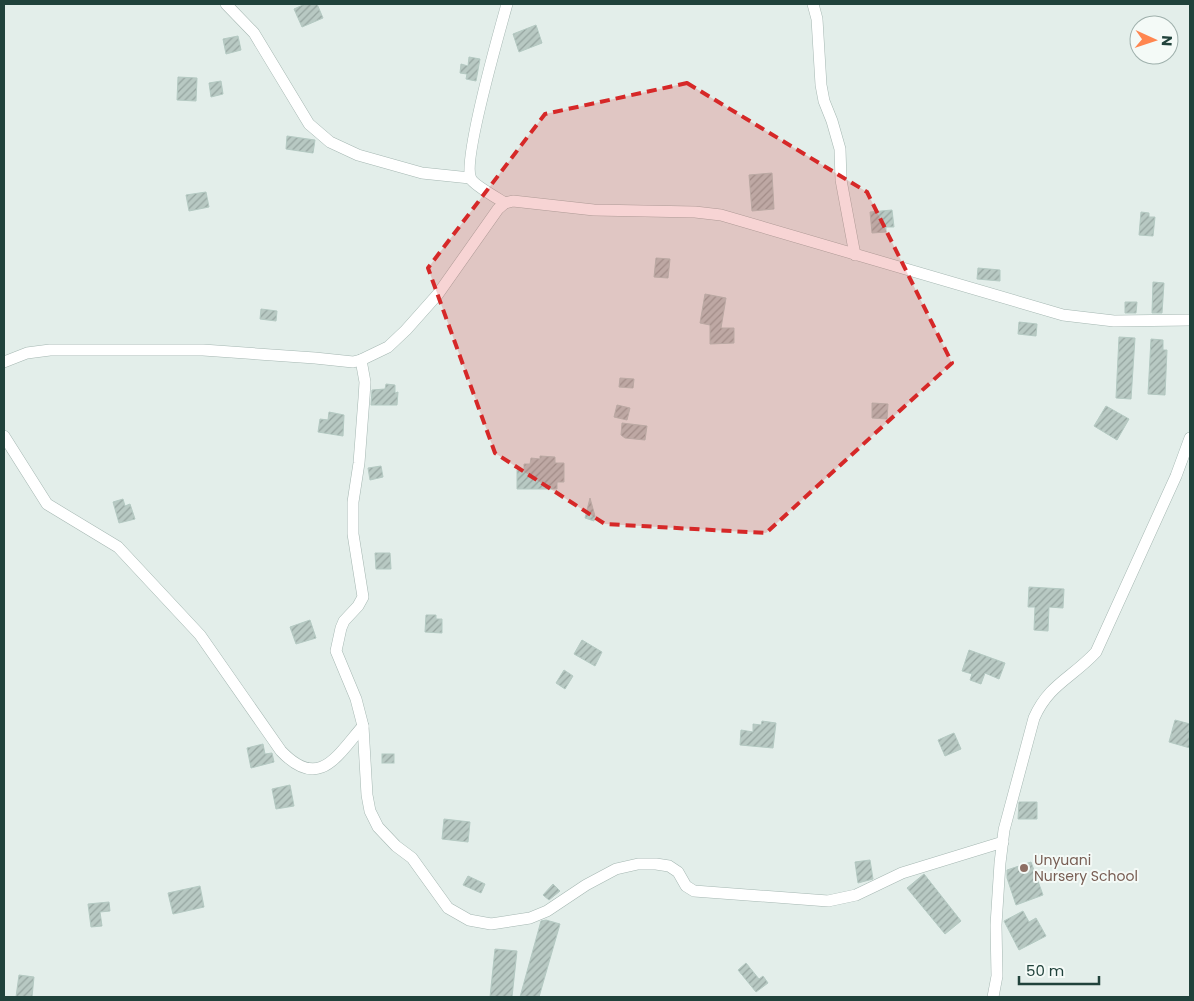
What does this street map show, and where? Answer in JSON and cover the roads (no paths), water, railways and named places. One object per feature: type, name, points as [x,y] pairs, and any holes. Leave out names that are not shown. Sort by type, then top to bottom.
[{"type":"street","points":[[226,4],[254,32],[309,124],[330,142],[358,155],[422,173],[470,178]]},
{"type":"street","points":[[504,203],[475,184],[470,178],[469,168],[475,128],[507,4]]},
{"type":"street","points":[[813,4],[817,20],[821,85],[824,101],[840,150],[842,180],[855,255]]},
{"type":"street","points":[[4,362],[27,353],[50,350],[202,350],[353,362],[361,360],[388,347],[406,330],[438,294],[498,209],[504,203],[513,201],[594,210],[695,212],[721,215],[1063,315],[1114,321],[1190,320]]},
{"type":"street","points":[[361,360],[365,382],[359,463],[353,502],[353,534],[363,596],[358,606],[344,621],[336,652],[356,700],[363,726],[367,795],[370,811],[378,827],[396,846],[412,858],[448,908],[469,920],[490,924],[530,918],[547,912],[586,885],[616,869],[638,864],[669,866],[678,872],[686,886],[694,891],[828,901],[856,895],[902,873],[1003,842]]},
{"type":"street","points":[[4,436],[47,504],[118,547],[200,635],[281,751],[290,760],[300,766],[309,768],[326,767],[363,726]]},
{"type":"street","points":[[993,997],[997,976],[996,924],[1003,842],[1016,784],[1037,711],[1047,694],[1056,685],[1082,667],[1096,652],[1176,476],[1190,438]]},
{"type":"place","name":"Unyuani Nursery School","points":[[1024,868]]}]
